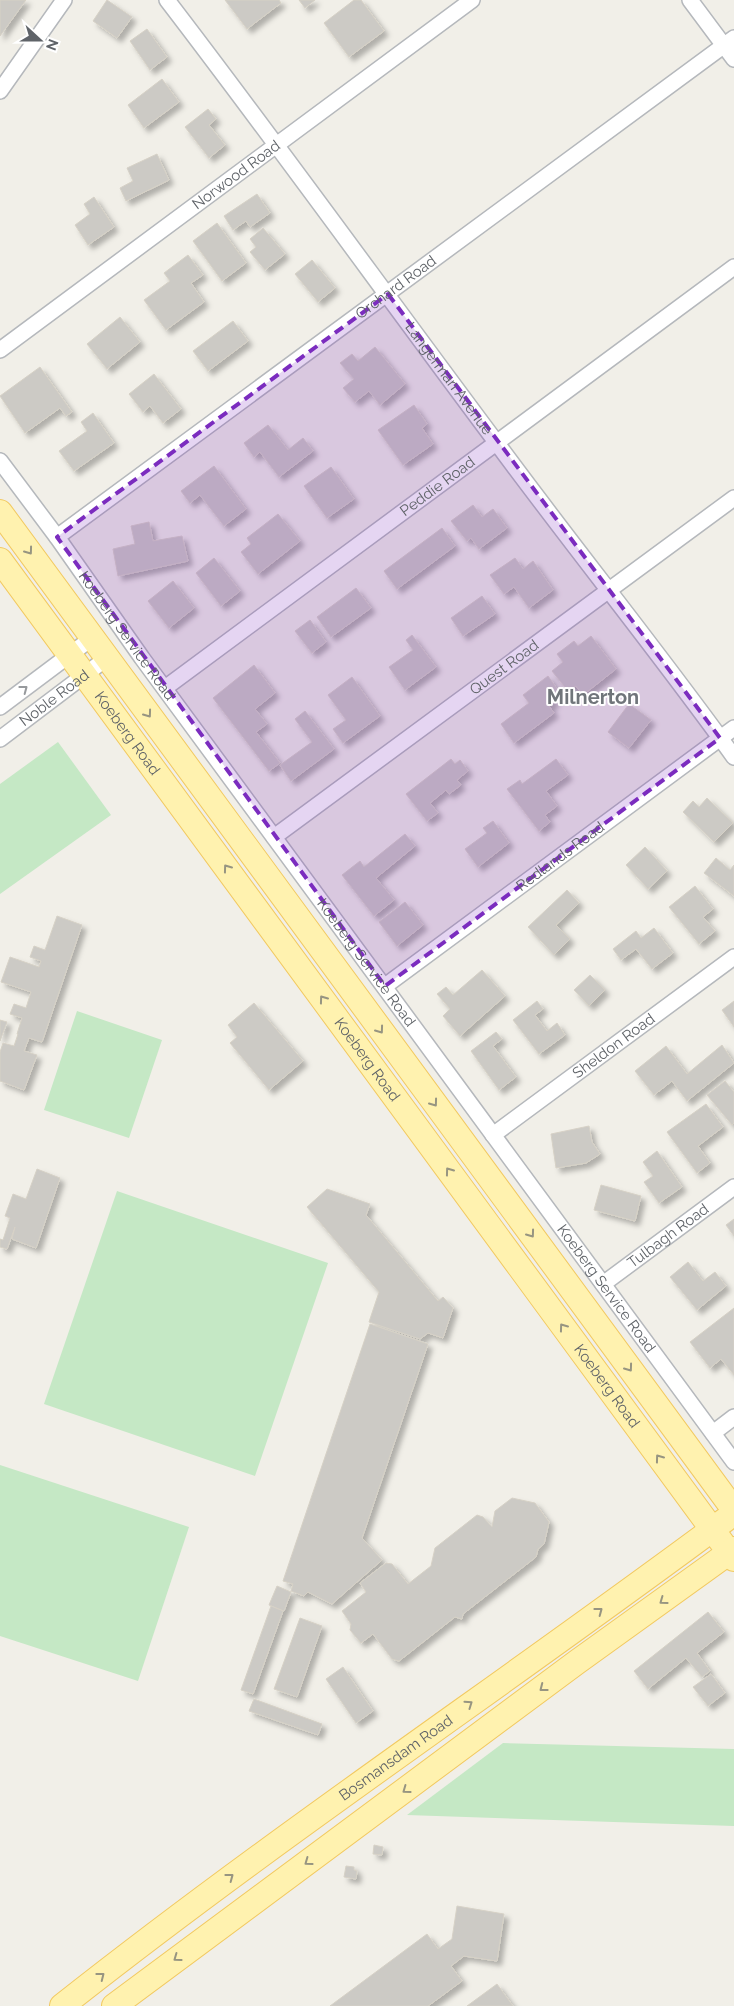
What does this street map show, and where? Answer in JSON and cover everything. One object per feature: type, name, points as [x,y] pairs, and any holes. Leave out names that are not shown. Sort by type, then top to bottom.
[{"type":"main road","name":"Koeberg Road","points":[[0,512],[734,1512]]},
{"type":"main road","name":"Koeberg Road","points":[[0,560],[712,1529],[733,1554]]},
{"type":"main road","name":"Bosmansdam Road","points":[[62,2006],[185,1911],[328,1805],[734,1512]]},
{"type":"main road","points":[[114,2006],[446,1762],[577,1662],[733,1554]]},
{"type":"street","points":[[0,91],[64,0]]},
{"type":"street","name":"Langerman Avenue","points":[[167,0],[278,144],[497,443],[610,590],[734,757]]},
{"type":"street","name":"Norwood Road","points":[[0,350],[472,0]]},
{"type":"street","points":[[690,0],[729,42],[734,59]]},
{"type":"street","name":"Orchard Road","points":[[57,537],[729,42]]},
{"type":"street","name":"Peddie Road","points":[[165,688],[734,267]]},
{"type":"street","name":"Koeberg Service Road","points":[[0,461],[734,1462]]},
{"type":"street","name":"Quest Road","points":[[274,837],[734,498]]},
{"type":"street","name":"Noble Road","points":[[0,707],[92,638]]},
{"type":"street","name":"Noble Road","points":[[1,735],[107,658]]},
{"type":"street","name":"Redlands Road","points":[[385,986],[734,728]]},
{"type":"street","name":"Sheldon Road","points":[[493,1135],[734,957]]},
{"type":"street","name":"Tulbagh Road","points":[[604,1284],[734,1187]]},
{"type":"street","points":[[713,1433],[734,1418]]},
{"type":"highlighted area","points":[[388,294],[720,738],[385,986],[57,537]]},
{"type":"green space","points":[[58,742],[111,815],[0,894],[0,784]]},
{"type":"green space","points":[[77,1011],[162,1040],[129,1138],[44,1110]]},
{"type":"green space","points":[[117,1191],[328,1263],[255,1476],[44,1404]]},
{"type":"green space","points":[[0,1465],[189,1527],[138,1681],[0,1636]]},
{"type":"green space","points":[[503,1743],[734,1749],[734,1826],[407,1815]]},
{"type":"building","points":[[0,0],[26,0],[0,36]]},
{"type":"building","points":[[107,0],[132,17],[117,38],[93,21]]},
{"type":"building","points":[[225,0],[279,0],[281,3],[247,29]]},
{"type":"building","points":[[299,0],[315,0],[305,8]]},
{"type":"building","points":[[354,0],[361,0],[384,31],[349,57],[324,23]]},
{"type":"building","points":[[147,29],[167,57],[150,70],[130,41]]},
{"type":"building","points":[[162,79],[179,102],[144,128],[128,105]]},
{"type":"building","points":[[208,109],[216,119],[209,125],[225,145],[209,158],[185,127]]},
{"type":"building","points":[[157,154],[169,180],[126,201],[120,188],[133,181],[127,168]]},
{"type":"building","points":[[257,194],[270,213],[250,227],[246,221],[233,230],[224,216]]},
{"type":"building","points":[[94,197],[114,227],[88,245],[75,225],[90,214],[84,204]]},
{"type":"building","points":[[217,223],[246,263],[222,281],[193,241]]},
{"type":"building","points":[[263,228],[285,254],[265,270],[250,252],[256,247],[250,239]]},
{"type":"building","points":[[188,255],[203,275],[191,283],[204,302],[166,330],[144,300],[170,281],[164,273]]},
{"type":"building","points":[[312,260],[335,288],[318,302],[295,274]]},
{"type":"building","points":[[120,317],[140,342],[107,369],[87,344]]},
{"type":"building","points":[[233,321],[248,341],[208,371],[193,351]]},
{"type":"building","points":[[375,347],[405,384],[380,405],[369,391],[355,402],[343,388],[354,379],[340,363],[352,354],[358,361]]},
{"type":"building","points":[[40,367],[72,412],[66,416],[60,408],[25,433],[0,396]]},
{"type":"building","points":[[154,374],[181,409],[163,423],[150,406],[143,412],[129,394]]},
{"type":"building","points":[[414,405],[427,424],[422,428],[433,444],[403,465],[378,430]]},
{"type":"building","points":[[93,413],[114,443],[74,471],[59,451],[87,431],[81,422]]},
{"type":"building","points":[[268,425],[288,450],[303,438],[313,451],[279,477],[260,452],[254,457],[244,443]]},
{"type":"building","points":[[214,466],[246,509],[224,526],[200,495],[190,503],[181,491]]},
{"type":"building","points":[[331,467],[354,499],[327,518],[304,486]]},
{"type":"building","points":[[473,505],[482,517],[493,509],[507,528],[479,549],[471,538],[467,541],[451,521]]},
{"type":"building","points":[[278,514],[300,541],[258,574],[241,552],[251,544],[247,538]]},
{"type":"building","points":[[149,522],[153,541],[182,536],[188,561],[118,576],[113,549],[135,544],[131,526]]},
{"type":"building","points":[[442,528],[455,546],[397,589],[384,571]]},
{"type":"building","points":[[214,558],[240,591],[221,606],[196,573]]},
{"type":"building","points":[[515,558],[523,569],[533,561],[553,590],[529,608],[514,587],[504,594],[490,575]]},
{"type":"building","points":[[173,581],[194,608],[169,628],[148,601]]},
{"type":"building","points":[[356,588],[371,608],[331,637],[317,617]]},
{"type":"building","points":[[482,596],[495,614],[463,636],[451,618]]},
{"type":"building","points":[[310,620],[326,642],[312,653],[295,631]]},
{"type":"building","points":[[412,635],[436,667],[405,690],[389,667],[413,650],[406,640]]},
{"type":"building","points":[[591,636],[616,669],[583,695],[576,686],[568,691],[552,671],[563,662],[557,654],[574,641],[578,646]]},
{"type":"building","points":[[254,665],[275,693],[255,709],[267,724],[256,732],[280,763],[269,771],[213,698]]},
{"type":"building","points":[[548,676],[558,690],[550,696],[555,702],[549,706],[554,713],[514,743],[501,724],[529,703],[523,695]]},
{"type":"building","points":[[352,677],[380,716],[343,743],[333,729],[346,720],[328,695]]},
{"type":"building","points":[[629,704],[651,720],[629,748],[608,732]]},
{"type":"building","points":[[305,711],[334,749],[291,781],[280,765],[312,742],[295,719]]},
{"type":"building","points":[[451,759],[455,764],[460,760],[468,771],[457,780],[461,785],[449,794],[446,790],[430,803],[438,813],[427,821],[406,794]]},
{"type":"building","points":[[556,759],[568,775],[546,791],[557,806],[545,815],[550,822],[539,831],[507,789],[520,780],[522,784]]},
{"type":"building","points":[[707,798],[733,823],[714,842],[683,812],[693,801],[699,807]]},
{"type":"building","points":[[493,821],[509,843],[478,867],[465,849],[487,833],[483,828]]},
{"type":"building","points":[[405,834],[415,846],[376,878],[394,900],[374,916],[342,875],[360,861],[364,867]]},
{"type":"building","points":[[645,847],[667,871],[648,889],[626,865]]},
{"type":"building","points":[[716,858],[730,870],[734,865],[734,896],[704,873]]},
{"type":"building","points":[[695,886],[713,909],[703,917],[715,931],[699,944],[669,907]]},
{"type":"building","points":[[567,890],[579,903],[556,925],[570,939],[554,955],[528,927]]},
{"type":"building","points":[[405,902],[423,925],[397,946],[379,922]]},
{"type":"building","points":[[57,916],[82,925],[42,1042],[29,1038],[24,1051],[37,1055],[24,1090],[0,1081],[0,1052],[3,1043],[14,1046],[22,1018],[10,1014],[14,1004],[26,1008],[31,992],[1,982],[10,957],[39,967],[41,961],[30,957],[34,946],[45,950]]},
{"type":"building","points":[[654,928],[673,953],[652,969],[636,949],[621,960],[613,949],[636,931],[641,938]]},
{"type":"building","points":[[482,970],[505,996],[460,1036],[443,1016],[450,1009],[437,994],[446,987],[453,995]]},
{"type":"building","points":[[590,975],[605,990],[589,1006],[574,990]]},
{"type":"building","points":[[537,1001],[543,1009],[535,1015],[547,1031],[557,1023],[565,1035],[539,1054],[513,1020]]},
{"type":"building","points":[[734,1001],[734,1027],[722,1010]]},
{"type":"building","points":[[254,1003],[303,1061],[269,1090],[230,1043],[237,1037],[228,1025]]},
{"type":"building","points":[[0,1020],[7,1022],[0,1041]]},
{"type":"building","points":[[496,1032],[502,1039],[493,1046],[516,1077],[499,1090],[471,1051]]},
{"type":"building","points":[[722,1045],[734,1063],[687,1101],[672,1081],[654,1095],[635,1071],[666,1046],[687,1074]]},
{"type":"building","points":[[725,1081],[734,1092],[734,1123],[732,1125],[707,1095]]},
{"type":"building","points":[[706,1104],[723,1127],[698,1146],[710,1163],[697,1173],[667,1132]]},
{"type":"building","points":[[589,1126],[592,1142],[600,1154],[586,1163],[556,1168],[551,1134]]},
{"type":"building","points":[[657,1151],[682,1187],[659,1203],[644,1182],[653,1176],[643,1162]]},
{"type":"building","points":[[37,1169],[60,1178],[36,1248],[12,1239],[15,1227],[7,1249],[0,1247],[0,1239],[3,1240],[10,1218],[5,1216],[13,1194],[26,1199]]},
{"type":"building","points":[[601,1185],[641,1196],[635,1221],[594,1210]]},
{"type":"building","points":[[327,1189],[370,1204],[366,1215],[438,1301],[443,1297],[453,1308],[443,1338],[428,1333],[420,1339],[369,1322],[379,1292],[307,1207]]},
{"type":"building","points":[[734,1219],[734,1236],[726,1225]]},
{"type":"building","points":[[688,1262],[703,1281],[715,1272],[726,1286],[697,1310],[670,1277]]},
{"type":"building","points":[[734,1308],[734,1375],[721,1359],[710,1368],[690,1342]]},
{"type":"building","points":[[370,1324],[428,1344],[362,1538],[382,1560],[332,1604],[308,1592],[304,1596],[291,1591],[293,1584],[283,1581]]},
{"type":"building","points":[[512,1498],[535,1503],[549,1522],[544,1544],[538,1549],[536,1557],[463,1614],[462,1619],[455,1617],[399,1661],[392,1659],[373,1634],[361,1643],[350,1630],[351,1624],[342,1611],[366,1592],[360,1583],[386,1563],[392,1564],[408,1584],[431,1566],[435,1548],[477,1515],[483,1517],[492,1527],[495,1511]]},
{"type":"building","points":[[277,1586],[291,1592],[284,1611],[269,1605]]},
{"type":"building","points":[[271,1606],[283,1611],[253,1694],[241,1690]]},
{"type":"building","points":[[708,1612],[724,1632],[697,1653],[710,1671],[702,1677],[686,1658],[648,1689],[634,1671]]},
{"type":"building","points":[[300,1618],[322,1626],[297,1697],[274,1689]]},
{"type":"building","points":[[343,1667],[373,1711],[356,1723],[326,1679]]},
{"type":"building","points":[[711,1674],[725,1693],[708,1706],[693,1687]]},
{"type":"building","points":[[254,1699],[322,1724],[318,1735],[249,1711]]},
{"type":"building","points":[[374,1845],[383,1847],[382,1855],[373,1854]]},
{"type":"building","points":[[346,1866],[354,1867],[354,1870],[357,1871],[356,1879],[344,1877]]},
{"type":"building","points":[[457,1906],[504,1914],[497,1961],[464,1956],[451,1966],[462,1981],[428,2006],[330,2006],[427,1934],[438,1949],[452,1939]]},
{"type":"building","points":[[497,1984],[513,2006],[467,2006]]},
{"type":"district","name":"Milnerton","points":[[593,697]]}]
